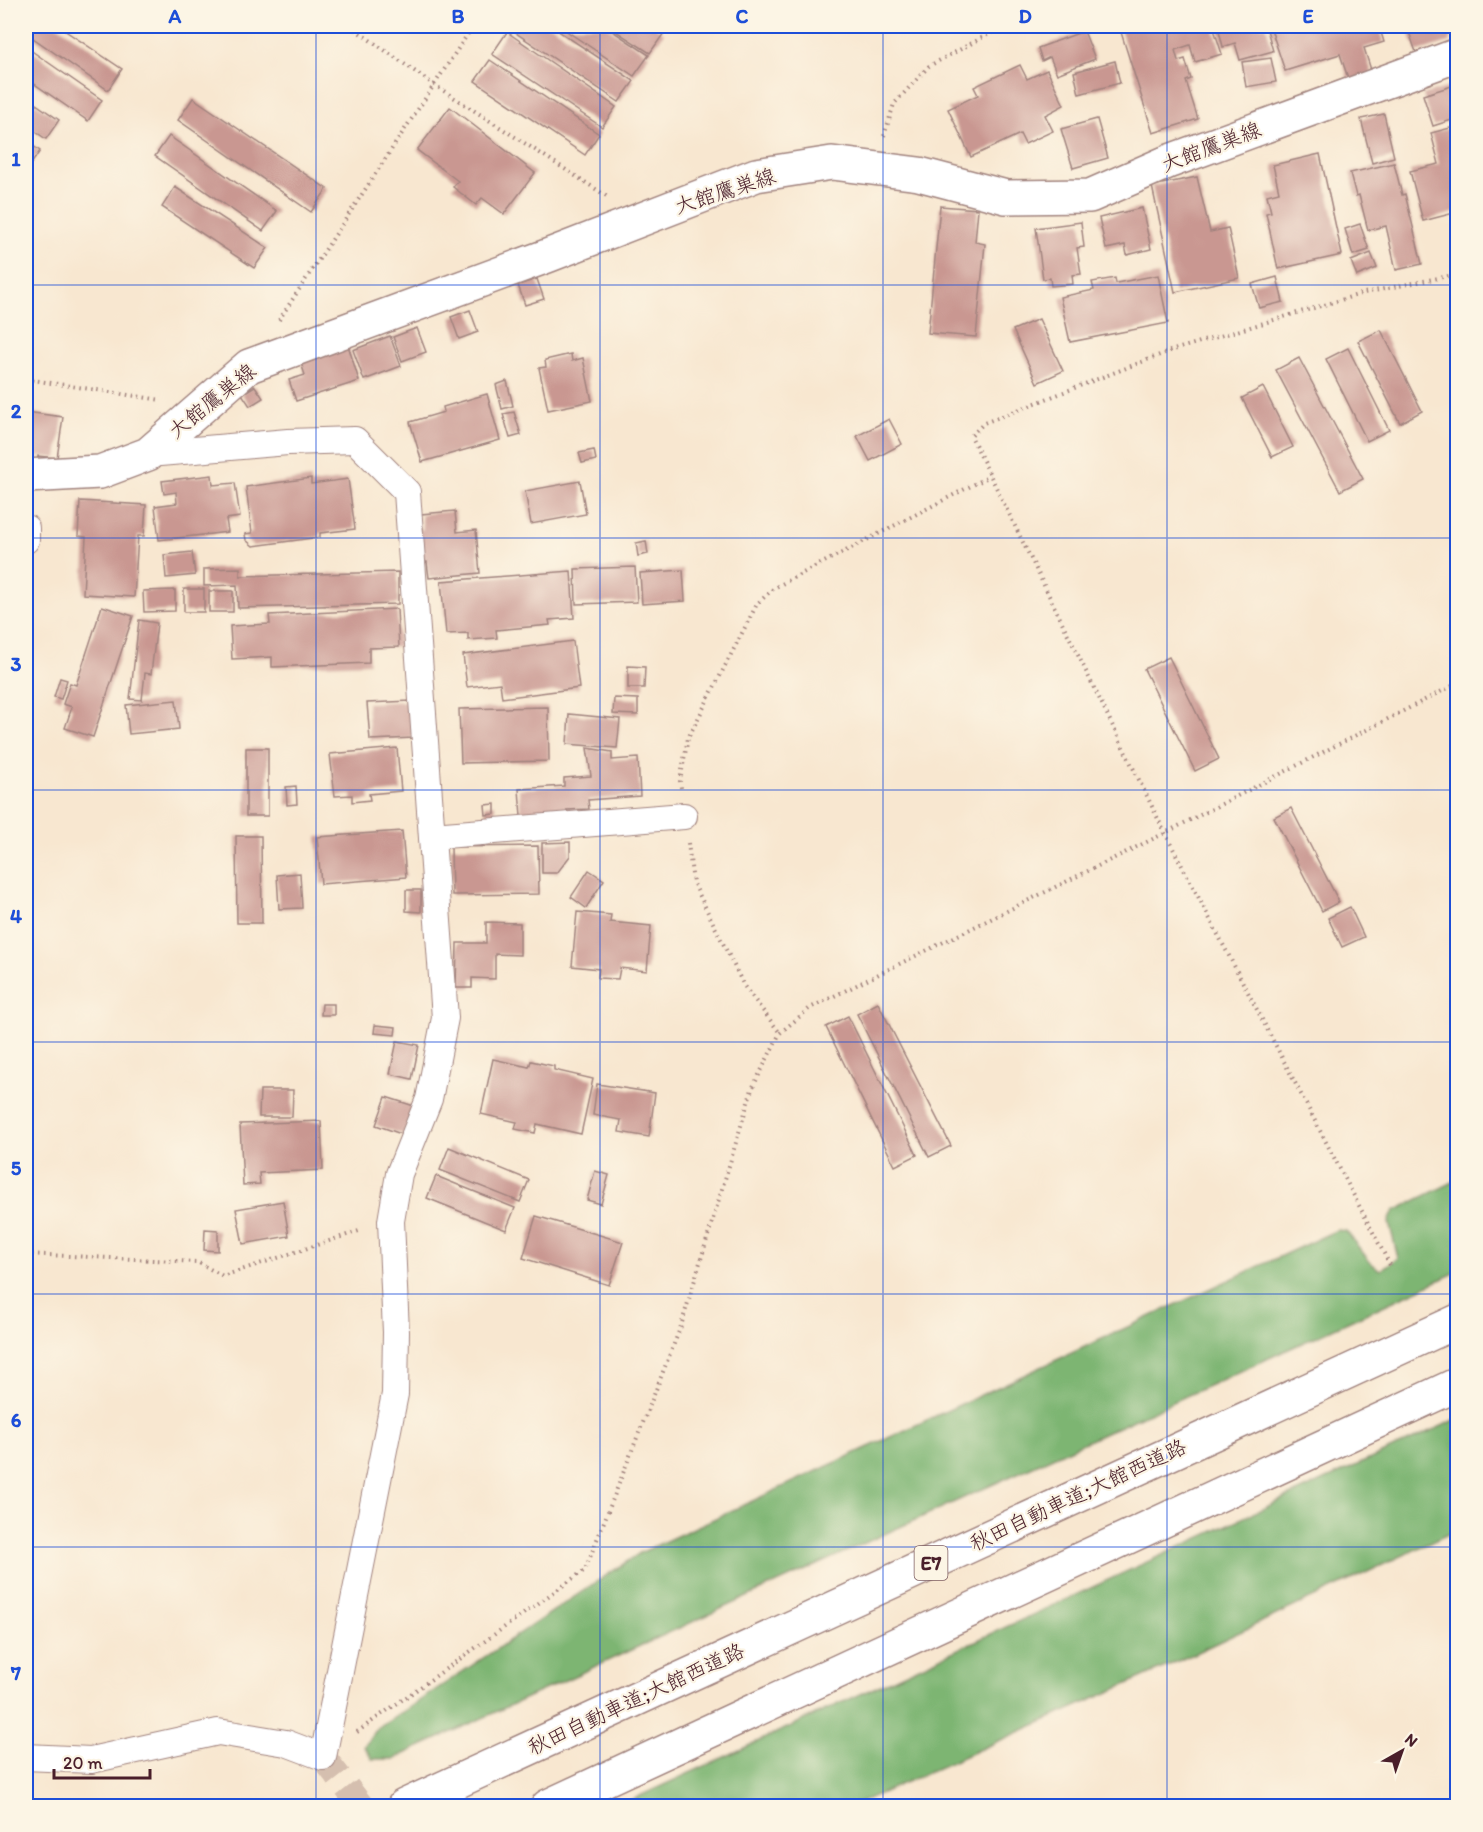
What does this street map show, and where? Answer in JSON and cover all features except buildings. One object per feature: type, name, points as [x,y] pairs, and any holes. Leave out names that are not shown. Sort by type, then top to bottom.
[{"type":"main road","name":"大館鷹巣線","points":[[26,476],[100,472],[148,454],[249,366],[756,176],[832,163],[919,174],[1006,197],[1090,196],[1170,161],[1458,55]]},
{"type":"main road","name":"秋田自動車道;大館西道路","points":[[404,1806],[1458,1321]]},
{"type":"main road","points":[[548,1806],[1458,1384]]},
{"type":"street","points":[[26,1757],[91,1760],[218,1732],[286,1743],[322,1757],[394,1394],[396,1332],[391,1221],[399,1174],[429,1100],[445,1018],[407,492],[355,440],[288,442],[148,454]]},
{"type":"street","points":[[26,528],[26,540]]},
{"type":"street","points":[[432,836],[684,816]]},
{"type":"path","points":[[350,26],[433,84],[642,219]]},
{"type":"path","points":[[249,366],[473,26]]},
{"type":"path","points":[[873,168],[894,104],[929,66],[1004,26]]},
{"type":"path","points":[[1390,1265],[1165,833],[971,436],[984,423],[1170,351],[1364,293],[1458,274]]},
{"type":"path","points":[[26,379],[155,398],[197,411]]},
{"type":"path","points":[[780,1033],[744,987],[693,882],[680,781],[688,738],[757,604],[774,588],[990,476]]},
{"type":"path","points":[[322,1757],[585,1570],[681,1326],[752,1089],[780,1033],[810,1008],[1165,833],[1458,683]]},
{"type":"path","points":[[26,1254],[197,1262],[223,1276],[391,1221]]},
{"type":"green space","points":[[1457,1180],[1457,1272],[393,1759],[372,1759],[364,1746],[377,1729],[640,1553],[1337,1230],[1346,1231],[1370,1262],[1380,1270],[1398,1258],[1389,1222],[1394,1211]]},
{"type":"green space","points":[[1457,1419],[1458,1527],[1453,1532],[1161,1669],[852,1806],[618,1806]]},
{"type":"tunnel","points":[[323,1757],[361,1806]]}]
